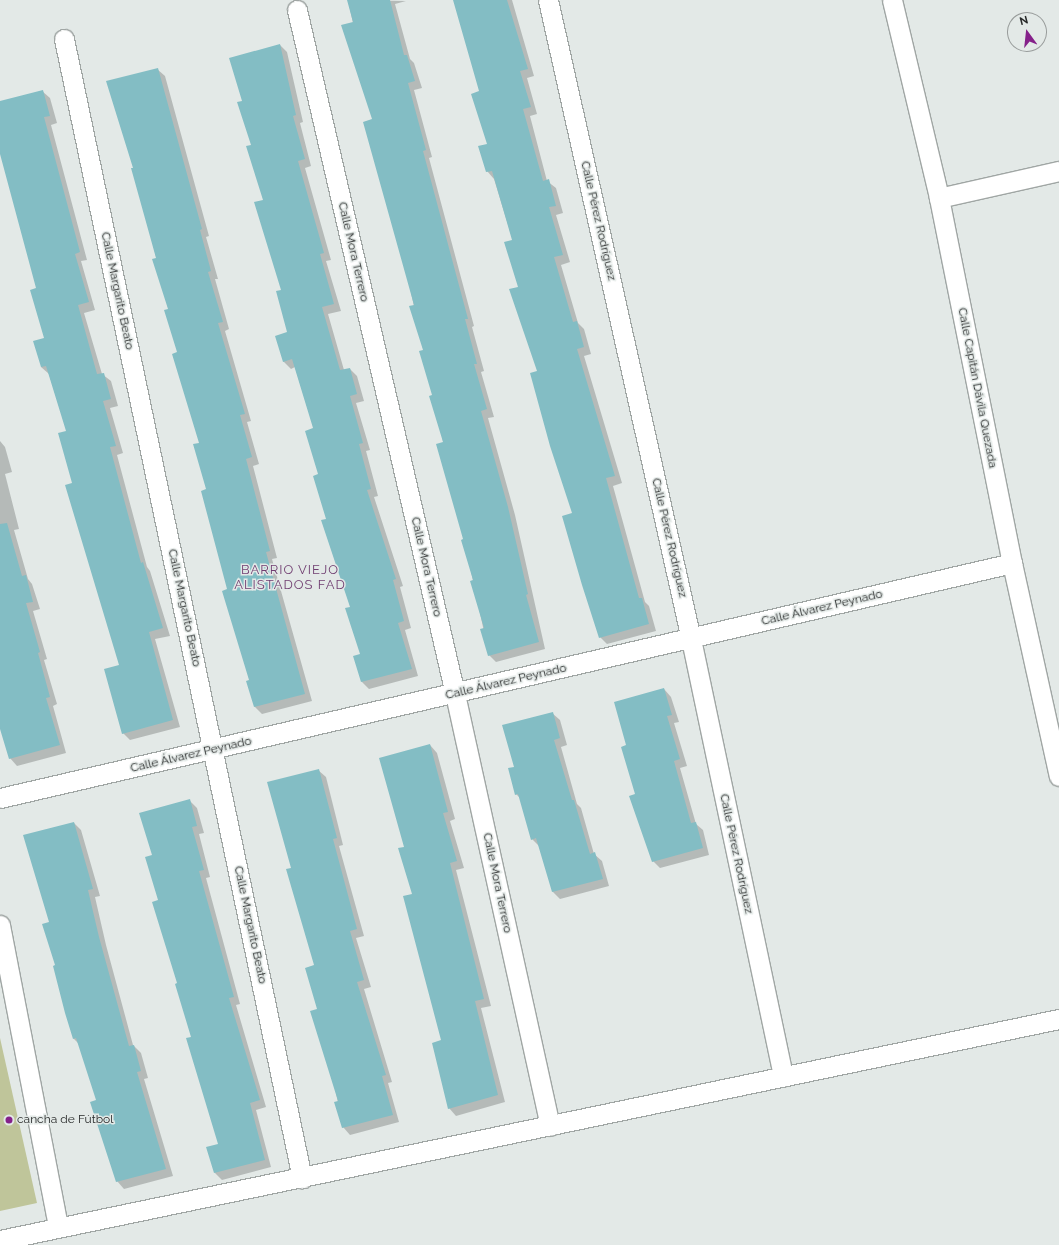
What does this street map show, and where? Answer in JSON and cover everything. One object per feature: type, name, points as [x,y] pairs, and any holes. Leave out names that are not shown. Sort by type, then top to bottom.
[{"type":"lane","name":"Calle Pérez Rodríguez","points":[[548,0],[691,639],[783,1076]]},
{"type":"lane","name":"Calle Capitán Dávila Quezada","points":[[892,0],[939,198],[1012,563],[1059,776]]},
{"type":"lane","name":"Calle Mora Terrero","points":[[297,10],[455,694],[550,1126]]},
{"type":"lane","name":"Calle Margarito Beato","points":[[64,38],[302,1178]]},
{"type":"lane","points":[[939,198],[1059,171]]},
{"type":"lane","name":"Calle Álvarez Peynado","points":[[0,798],[455,694],[1012,563]]},
{"type":"lane","points":[[0,925],[58,1227]]},
{"type":"lane","points":[[0,1240],[1059,1019]]},
{"type":"green space","name":"cancha de Fútbol","points":[[0,1038],[37,1203],[0,1211]]},
{"type":"building","points":[[347,0],[390,0],[404,55],[407,55],[415,81],[408,83],[426,150],[423,151],[468,319],[465,319],[477,364],[474,364],[487,409],[481,411],[508,507],[528,594],[526,595],[539,642],[488,656],[480,629],[484,628],[470,581],[473,580],[461,540],[463,539],[436,444],[443,442],[429,396],[432,395],[419,351],[423,350],[409,306],[414,305],[363,122],[372,119],[341,25],[353,22]]},
{"type":"building","points":[[453,0],[507,0],[528,69],[520,71],[531,107],[523,109],[543,181],[549,179],[556,206],[549,207],[563,255],[554,257],[573,322],[577,321],[584,347],[577,349],[615,476],[606,478],[639,598],[642,598],[649,624],[599,638],[562,516],[572,513],[550,446],[530,373],[537,371],[509,289],[518,287],[504,242],[512,240],[492,171],[486,172],[478,146],[487,144],[471,94],[479,91]]},
{"type":"building","points":[[280,44],[296,115],[293,116],[305,159],[298,161],[324,253],[320,254],[334,304],[322,307],[340,370],[350,368],[357,394],[350,396],[363,443],[359,444],[371,489],[367,490],[396,579],[393,580],[404,621],[398,623],[412,669],[361,682],[353,656],[360,654],[345,608],[350,607],[321,520],[326,519],[313,476],[318,474],[305,431],[313,428],[292,359],[283,362],[275,336],[287,332],[276,291],[281,290],[254,202],[263,200],[246,146],[251,145],[237,102],[242,101],[229,58]]},
{"type":"building","points":[[158,68],[202,229],[200,230],[211,271],[208,272],[223,322],[218,323],[245,414],[240,415],[252,457],[246,459],[270,551],[266,552],[305,694],[254,707],[246,681],[249,680],[222,591],[227,589],[201,491],[206,489],[193,444],[199,443],[172,354],[177,352],[164,310],[168,309],[152,259],[156,258],[131,168],[133,168],[106,81]]},
{"type":"building","points":[[43,90],[50,116],[44,117],[80,252],[75,254],[89,302],[78,305],[97,374],[104,373],[111,399],[103,401],[116,446],[110,447],[141,563],[143,562],[163,628],[149,632],[173,720],[122,734],[104,669],[119,665],[65,485],[72,483],[58,433],[66,431],[46,366],[41,367],[33,341],[44,338],[30,290],[36,288],[0,154],[0,101]]},
{"type":"building","points":[[7,523],[22,576],[26,575],[33,602],[26,603],[40,652],[38,653],[50,697],[46,698],[60,745],[9,759],[0,729],[0,524]]},
{"type":"building","points":[[664,688],[672,715],[667,716],[680,759],[674,761],[691,823],[696,822],[703,848],[652,862],[629,796],[635,794],[621,747],[626,745],[614,702]]},
{"type":"building","points":[[553,712],[560,738],[554,740],[590,854],[595,852],[603,879],[552,892],[536,838],[531,840],[518,794],[515,795],[508,768],[514,767],[502,725]]},
{"type":"building","points":[[430,744],[448,812],[443,813],[457,861],[450,863],[484,999],[475,1001],[498,1095],[448,1109],[432,1043],[441,1040],[403,896],[412,894],[398,848],[404,847],[379,758]]},
{"type":"building","points":[[319,769],[337,838],[333,839],[357,929],[350,931],[364,980],[357,982],[386,1075],[382,1076],[393,1115],[342,1128],[334,1102],[338,1101],[310,1011],[317,1009],[305,968],[314,965],[286,869],[291,868],[267,782]]},
{"type":"building","points":[[190,799],[197,826],[192,827],[204,870],[199,871],[234,997],[229,998],[260,1100],[250,1103],[265,1160],[214,1173],[206,1147],[218,1144],[186,1038],[191,1037],[175,984],[177,983],[152,902],[158,900],[145,857],[152,855],[139,813]]},
{"type":"building","points":[[74,822],[93,889],[88,890],[99,937],[129,1046],[134,1045],[141,1071],[137,1072],[166,1169],[116,1182],[90,1102],[96,1100],[76,1038],[73,1039],[65,1013],[53,966],[55,965],[42,924],[49,922],[23,835]]},
{"type":"place","name":"cancha de Fútbol","points":[[9,1120]]},
{"type":"district","name":"BARRIO VIEJO ALISTADOS FAD","points":[[290,578]]}]
